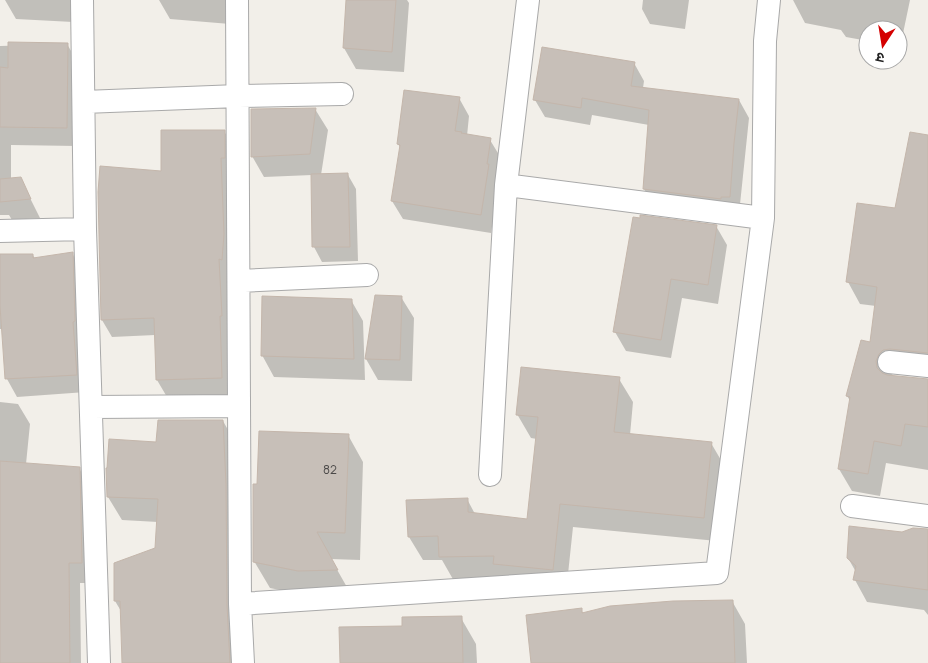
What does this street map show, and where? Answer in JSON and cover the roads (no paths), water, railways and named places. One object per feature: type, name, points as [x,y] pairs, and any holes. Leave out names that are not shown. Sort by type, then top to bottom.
[{"type":"street","points":[[82,0],[86,229],[99,663]]},
{"type":"street","points":[[237,0],[240,604],[243,663]]},
{"type":"street","points":[[490,475],[506,185],[528,0]]},
{"type":"street","points":[[240,604],[717,573],[763,218],[765,41],[770,0]]},
{"type":"street","points":[[84,102],[342,94]]},
{"type":"street","points":[[506,185],[763,218]]},
{"type":"street","points":[[0,231],[86,229]]},
{"type":"street","points":[[239,281],[367,275]]},
{"type":"street","points":[[889,362],[928,366]]},
{"type":"street","points":[[92,406],[239,406]]},
{"type":"street","points":[[852,506],[928,516]]}]
